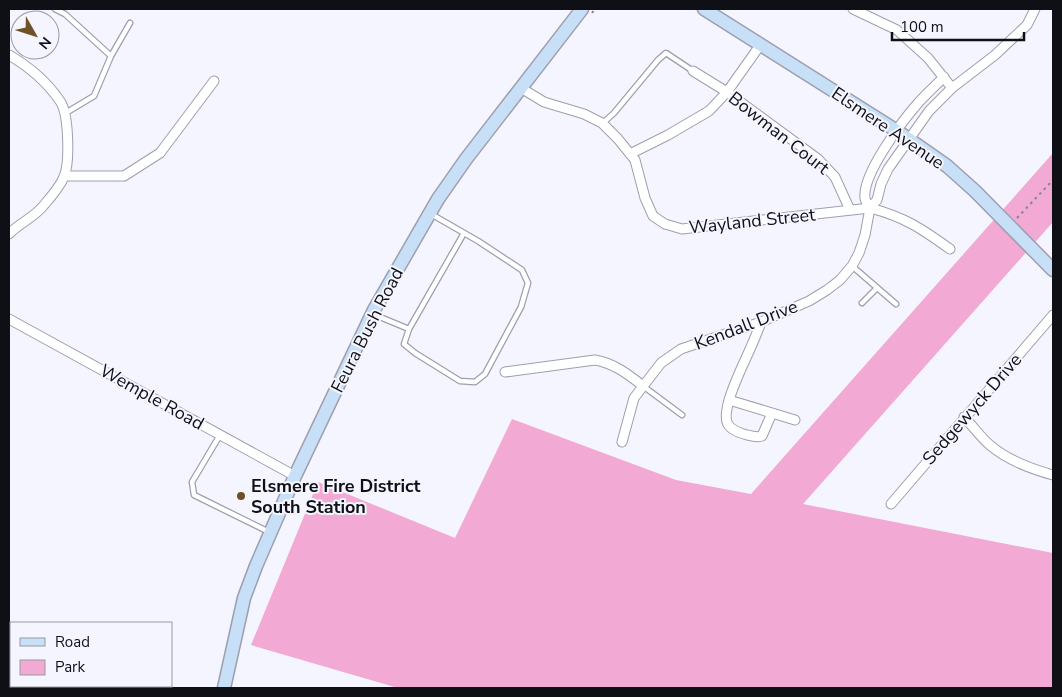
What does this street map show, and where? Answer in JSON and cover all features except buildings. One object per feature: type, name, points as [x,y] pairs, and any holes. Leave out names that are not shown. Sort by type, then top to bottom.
[{"type":"main road","name":"Feura Bush Road","points":[[224,688],[244,598],[295,476],[372,314],[430,213],[466,159],[582,9]]},
{"type":"main road","name":"Elsmere Avenue","points":[[704,9],[897,131],[947,166],[975,191],[1053,270]]},
{"type":"street","points":[[853,9],[897,30],[928,58],[952,88]]},
{"type":"street","name":"Kendall Drive","points":[[622,442],[634,398],[661,363],[681,349],[761,322],[809,301],[840,280],[852,266],[859,253],[865,235],[870,208],[877,200],[881,184],[888,170],[929,111],[952,88],[995,55],[1028,25],[1035,9]]},
{"type":"street","points":[[630,154],[709,112],[727,92],[761,44]]},
{"type":"street","points":[[9,55],[25,64],[61,102],[67,126],[68,154],[64,176],[44,205],[34,216],[10,231]]},
{"type":"street","name":"Bowman Court","points":[[693,71],[727,92],[818,159],[835,177],[850,210]]},
{"type":"street","name":"Kendall Drive","points":[[870,208],[865,199],[871,171],[919,102],[944,78]]},
{"type":"street","points":[[64,176],[124,176],[160,153],[214,81]]},
{"type":"street","name":"Wayland Street","points":[[521,88],[544,102],[584,114],[602,123],[635,160],[645,198],[653,216],[665,224],[682,230],[870,208]]},
{"type":"street","points":[[870,208],[912,222],[950,249]]},
{"type":"street","name":"Sedgewyck Drive","points":[[891,504],[1053,315]]},
{"type":"street","name":"Wemple Road","points":[[9,318],[295,476]]},
{"type":"street","points":[[761,322],[755,341],[736,378],[729,400],[726,422],[730,428],[738,432],[756,437],[762,436],[772,413]]},
{"type":"street","points":[[505,372],[596,360],[606,362],[619,369],[643,386]]},
{"type":"street","points":[[729,400],[795,420]]},
{"type":"street","points":[[964,417],[989,445],[1009,459],[1053,476]]},
{"type":"lane","points":[[55,9],[65,14],[112,56]]},
{"type":"lane","points":[[64,114],[94,96],[112,56],[130,23]]},
{"type":"lane","points":[[602,123],[614,113],[666,53],[693,71]]},
{"type":"lane","points":[[430,213],[464,233],[522,270],[528,283],[522,306],[486,374],[475,382],[460,380],[415,353],[404,344],[409,329],[464,233]]},
{"type":"lane","points":[[852,266],[896,304]]},
{"type":"lane","points":[[862,303],[877,288]]},
{"type":"lane","points":[[372,314],[409,329]]},
{"type":"lane","points":[[643,386],[682,415]]},
{"type":"lane","points":[[220,435],[192,482],[194,495],[270,533]]},
{"type":"path","points":[[1010,226],[1053,180]]},
{"type":"green space","points":[[1053,153],[1053,222],[803,504],[1053,553],[1053,688],[398,688],[251,645],[318,482],[455,538],[512,419],[676,480],[751,494]]},
{"type":"place","name":"Elsmere Fire District South Station","points":[[241,496]]}]
